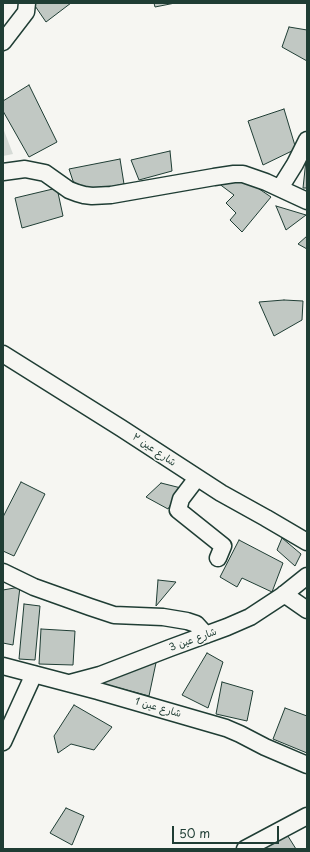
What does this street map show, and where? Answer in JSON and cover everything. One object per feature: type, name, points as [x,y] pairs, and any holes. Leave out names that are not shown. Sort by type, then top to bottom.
[{"type":"street","points":[[3,42],[26,12],[27,3]]},
{"type":"street","points":[[280,188],[295,164],[307,140]]},
{"type":"street","points":[[3,172],[26,169],[45,174],[73,191],[92,196],[111,195],[234,174],[244,174],[280,188],[307,201]]},
{"type":"street","name":"شارع عين ٣","points":[[3,354],[221,493],[307,542]]},
{"type":"street","points":[[197,478],[181,499],[178,510],[223,546],[218,558]]},
{"type":"street","points":[[3,572],[40,589],[114,614],[188,620],[196,624],[206,635]]},
{"type":"street","name":"شارع عين 3","points":[[69,683],[100,675],[227,628],[250,617],[307,576]]},
{"type":"street","points":[[284,594],[307,610]]},
{"type":"street","name":"شارع عين 1","points":[[3,666],[69,683],[226,728],[307,765]]},
{"type":"street","points":[[3,742],[34,674]]},
{"type":"street","points":[[245,849],[307,816]]},
{"type":"shaded area","points":[[3,128],[13,154],[3,156]]},
{"type":"building","points":[[33,3],[71,3],[46,22]]},
{"type":"building","points":[[154,3],[175,3],[155,7]]},
{"type":"building","points":[[289,27],[307,30],[307,61],[282,47]]},
{"type":"building","points":[[29,85],[57,142],[29,157],[3,111],[3,101]]},
{"type":"building","points":[[284,109],[296,149],[263,165],[248,121]]},
{"type":"building","points":[[170,151],[172,171],[139,180],[131,160]]},
{"type":"building","points":[[307,151],[307,188],[303,188]]},
{"type":"building","points":[[120,159],[124,184],[86,192],[73,181],[69,169]]},
{"type":"building","points":[[246,180],[271,197],[242,232],[230,220],[236,213],[226,203],[234,195],[218,183]]},
{"type":"building","points":[[57,188],[63,216],[22,228],[15,198]]},
{"type":"building","points":[[276,206],[306,215],[286,230]]},
{"type":"building","points":[[307,236],[307,249],[298,244]]},
{"type":"building","points":[[284,300],[303,301],[302,320],[274,336],[259,302]]},
{"type":"building","points":[[21,482],[45,494],[14,556],[3,551],[3,517]]},
{"type":"building","points":[[161,483],[181,488],[168,509],[146,497]]},
{"type":"building","points":[[282,538],[301,554],[295,566],[277,550]]},
{"type":"building","points":[[239,540],[283,563],[272,592],[242,578],[237,587],[220,577]]},
{"type":"building","points":[[158,580],[176,582],[156,606]]},
{"type":"building","points":[[20,587],[13,645],[3,643],[3,590]]},
{"type":"building","points":[[24,604],[40,606],[35,660],[19,659]]},
{"type":"building","points":[[41,629],[75,631],[73,665],[39,664]]},
{"type":"building","points":[[207,653],[223,662],[208,708],[182,695]]},
{"type":"building","points":[[157,658],[149,696],[104,684],[106,677]]},
{"type":"building","points":[[222,682],[253,691],[247,721],[216,714]]},
{"type":"building","points":[[74,705],[112,727],[94,750],[71,744],[58,753],[54,736]]},
{"type":"building","points":[[285,708],[307,716],[307,753],[273,739]]},
{"type":"building","points":[[66,808],[84,816],[72,845],[50,833]]},
{"type":"building","points":[[286,833],[296,849],[257,849]]}]
